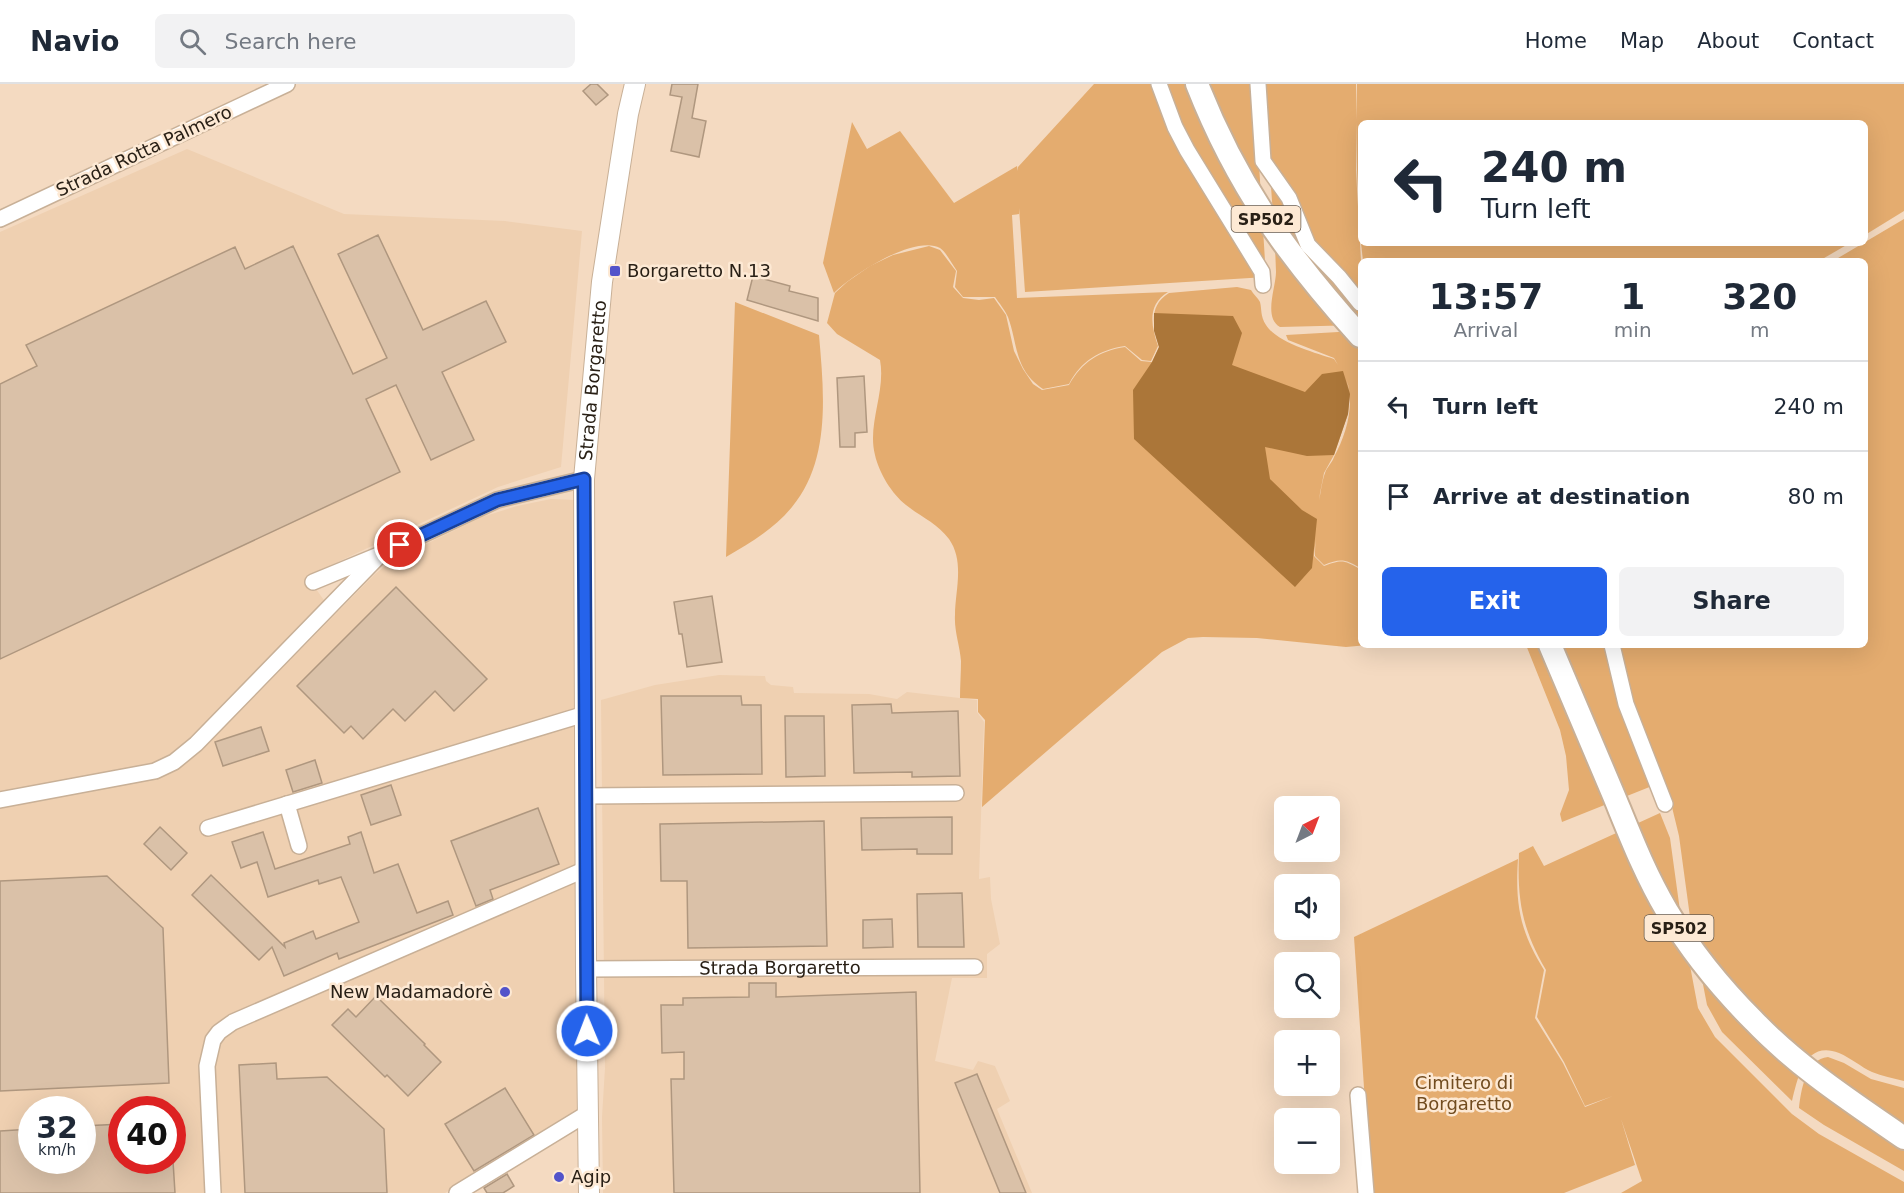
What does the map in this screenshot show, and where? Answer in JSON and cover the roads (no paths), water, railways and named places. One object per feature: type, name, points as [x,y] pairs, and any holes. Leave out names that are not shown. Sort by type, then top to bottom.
[{"type":"main road","name":"SP502","points":[[1197,84],[1224,148],[1254,201],[1299,266],[1358,334]]},
{"type":"main road","name":"SP502","points":[[1551,648],[1645,869],[1667,910],[1692,948],[1723,988],[1783,1049],[1904,1138]]},
{"type":"street","name":"Strada Rotta Palmero","points":[[0,219],[287,84]]},
{"type":"street","name":"Strada Borgaretto","points":[[589,1193],[584,479],[602,282],[628,114],[635,84]]},
{"type":"street","points":[[1159,84],[1175,127],[1262,272],[1263,285]]},
{"type":"street","points":[[1258,84],[1263,161],[1289,198],[1308,244],[1339,276],[1358,300]]},
{"type":"street","points":[[313,582],[381,554],[497,500],[584,479]]},
{"type":"street","points":[[0,801],[127,778],[155,771],[174,762],[196,744],[381,554]]},
{"type":"street","points":[[1613,648],[1626,704],[1665,804]]},
{"type":"street","points":[[208,828],[585,714]]},
{"type":"street","points":[[585,796],[956,793]]},
{"type":"street","points":[[287,804],[299,846]]},
{"type":"street","points":[[213,1193],[207,1066],[213,1040],[219,1032],[233,1022],[586,869]]},
{"type":"street","name":"Strada Borgaretto","points":[[586,969],[975,967]]},
{"type":"street","points":[[1358,1095],[1366,1193]]},
{"type":"street","points":[[457,1193],[588,1113]]},
{"type":"place","name":"Borgaretto N.13","points":[[615,271]]},
{"type":"place","name":"New Madamadorè","points":[[505,992]]},
{"type":"place","name":"Agip","points":[[559,1177]]},
{"type":"park label","name":"Cimitero di Borgaretto","points":[[1464,1093]]}]
